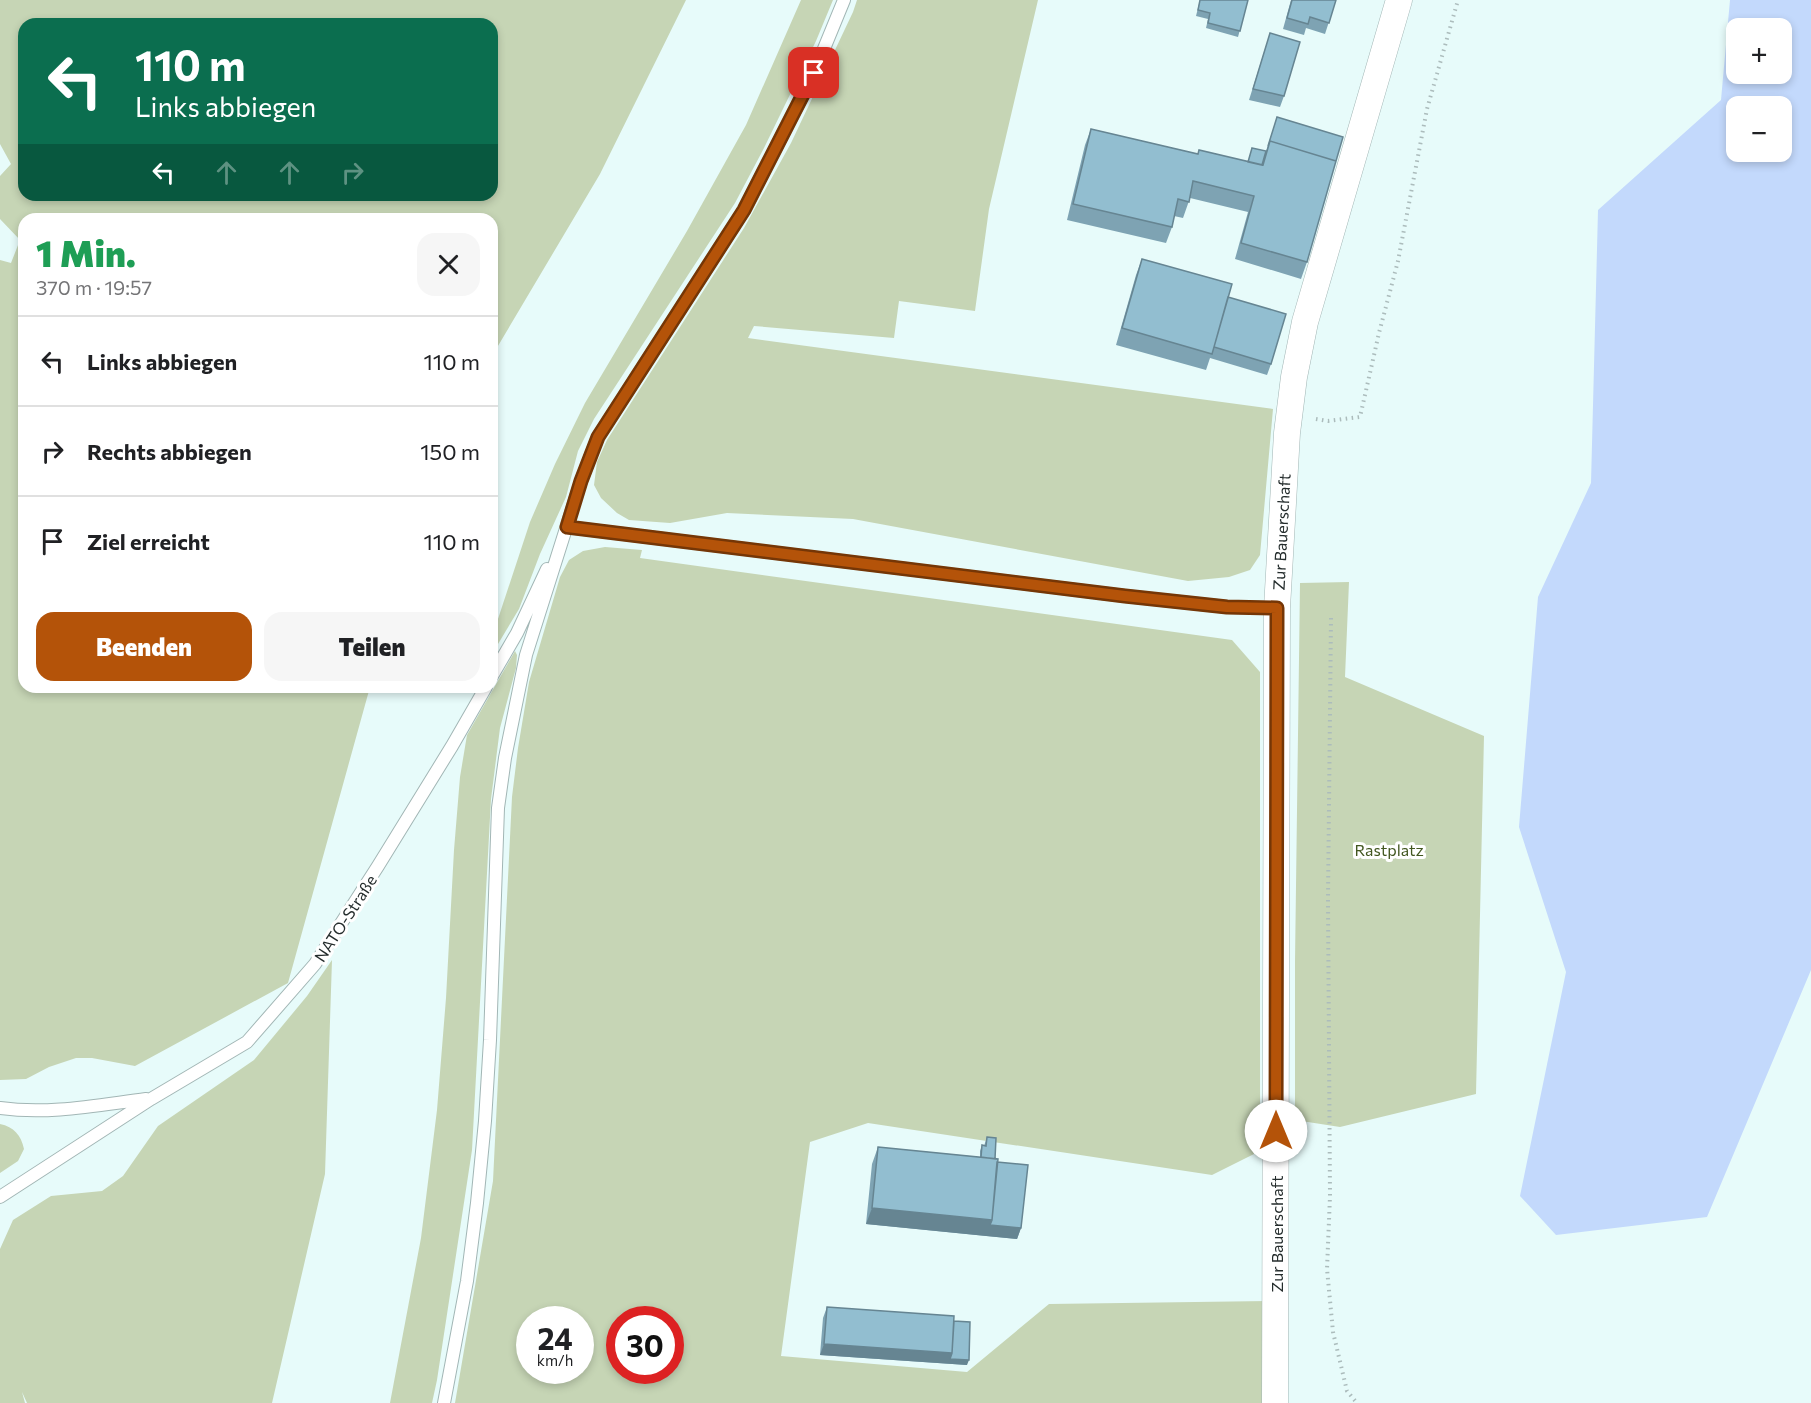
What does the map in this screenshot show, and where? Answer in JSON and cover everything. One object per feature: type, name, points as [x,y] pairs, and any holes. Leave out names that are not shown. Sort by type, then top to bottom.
[{"type":"street","name":"Zur Bauerschaft","points":[[1275,1403],[1277,608],[1289,415],[1293,377],[1305,322],[1399,0]]},
{"type":"lane","points":[[444,1403],[467,1281],[485,1121],[498,808],[526,655],[581,481],[598,437],[744,210],[814,73],[844,0]]},
{"type":"lane","points":[[567,527],[1125,596],[1227,607],[1277,608]]},
{"type":"lane","points":[[498,666],[517,633],[567,527]]},
{"type":"lane","name":"NATO-Straße","points":[[0,1197],[151,1099],[247,1042],[315,964],[390,846],[482,693]]},
{"type":"lane","name":"NATO-Straße","points":[[0,1108],[21,1111],[59,1110],[151,1099]]},
{"type":"path","points":[[1289,415],[1328,421],[1360,417],[1398,261],[1427,109],[1458,0]]},
{"type":"path","points":[[1331,618],[1328,899],[1330,1196],[1327,1269],[1333,1332],[1347,1390],[1357,1403]]},
{"type":"green space","points":[[0,0],[686,0],[600,174],[498,346],[498,213],[18,213],[18,238],[0,219],[0,176],[11,164],[0,144]]},
{"type":"green space","points":[[801,0],[833,0],[816,41],[735,203],[594,419],[578,451],[566,497],[540,554],[519,609],[498,644],[498,619],[530,522],[555,464],[585,403],[687,231],[746,125]]},
{"type":"green space","points":[[857,0],[1038,0],[989,209],[975,311],[899,301],[894,338],[754,326],[748,338],[1273,409],[1260,555],[1250,570],[1229,577],[1188,581],[853,519],[727,513],[670,523],[629,520],[617,513],[601,498],[594,485],[597,462],[607,440],[744,228],[791,143]]},
{"type":"green space","points":[[18,245],[18,693],[368,693],[288,983],[135,1066],[92,1058],[76,1058],[49,1067],[26,1079],[0,1080],[0,260],[11,263]]},
{"type":"green space","points":[[605,547],[642,550],[640,558],[1232,640],[1260,672],[1260,1151],[1212,1175],[868,1123],[810,1142],[781,1356],[967,1372],[1049,1304],[1268,1301],[1265,1403],[455,1403],[493,1181],[512,797],[518,748],[529,682],[560,577],[569,560],[583,551]]},
{"type":"green space","name":"Rastplatz","points":[[1349,582],[1345,677],[1484,736],[1476,1094],[1340,1127],[1295,1120],[1300,583]]},
{"type":"green space","points":[[515,651],[516,668],[500,728],[491,799],[472,1150],[432,1403],[390,1403],[421,1238],[437,1110],[460,777],[467,735],[491,693],[498,693],[498,681]]},
{"type":"green space","points":[[332,960],[325,1174],[272,1403],[27,1403],[22,1392],[25,1403],[0,1403],[0,1249],[13,1220],[51,1196],[102,1191],[123,1176],[158,1126],[254,1060],[307,996]]},
{"type":"green space","points":[[0,1124],[16,1132],[24,1149],[18,1161],[0,1173]]},
{"type":"water","points":[[1730,0],[1811,0],[1811,970],[1707,1217],[1556,1235],[1520,1196],[1566,972],[1519,827],[1538,597],[1591,483],[1598,210],[1721,100],[1726,44],[1726,84],[1792,84],[1792,18],[1728,18]]},
{"type":"building","points":[[1200,0],[1248,0],[1240,31],[1208,23],[1210,13],[1198,10]]},
{"type":"building","points":[[1292,0],[1336,0],[1329,23],[1310,17],[1308,24],[1287,18]]},
{"type":"building","points":[[1270,33],[1300,42],[1284,96],[1253,89]]},
{"type":"building","points":[[1277,117],[1343,137],[1336,161],[1270,141],[1268,146]]},
{"type":"building","points":[[1091,129],[1198,154],[1199,150],[1263,165],[1270,141],[1336,161],[1307,262],[1241,243],[1254,196],[1193,181],[1189,202],[1178,199],[1172,227],[1073,204]]},
{"type":"building","points":[[1252,148],[1266,151],[1262,165],[1248,162]]},
{"type":"building","points":[[1142,259],[1232,284],[1212,354],[1122,328]]},
{"type":"building","points":[[1228,297],[1286,314],[1271,364],[1214,347]]},
{"type":"building","points":[[987,1137],[996,1138],[995,1159],[981,1157],[982,1145],[986,1146]]},
{"type":"building","points":[[878,1147],[998,1159],[992,1220],[872,1208]]},
{"type":"building","points":[[997,1162],[1028,1165],[1021,1228],[990,1225]]},
{"type":"building","points":[[827,1307],[954,1316],[952,1353],[824,1344]]},
{"type":"building","points":[[954,1321],[970,1322],[969,1360],[950,1359]]},
{"type":"route","points":[[814,73],[744,210],[598,437],[567,527],[1125,596],[1227,607],[1277,608],[1276,1131]]}]
